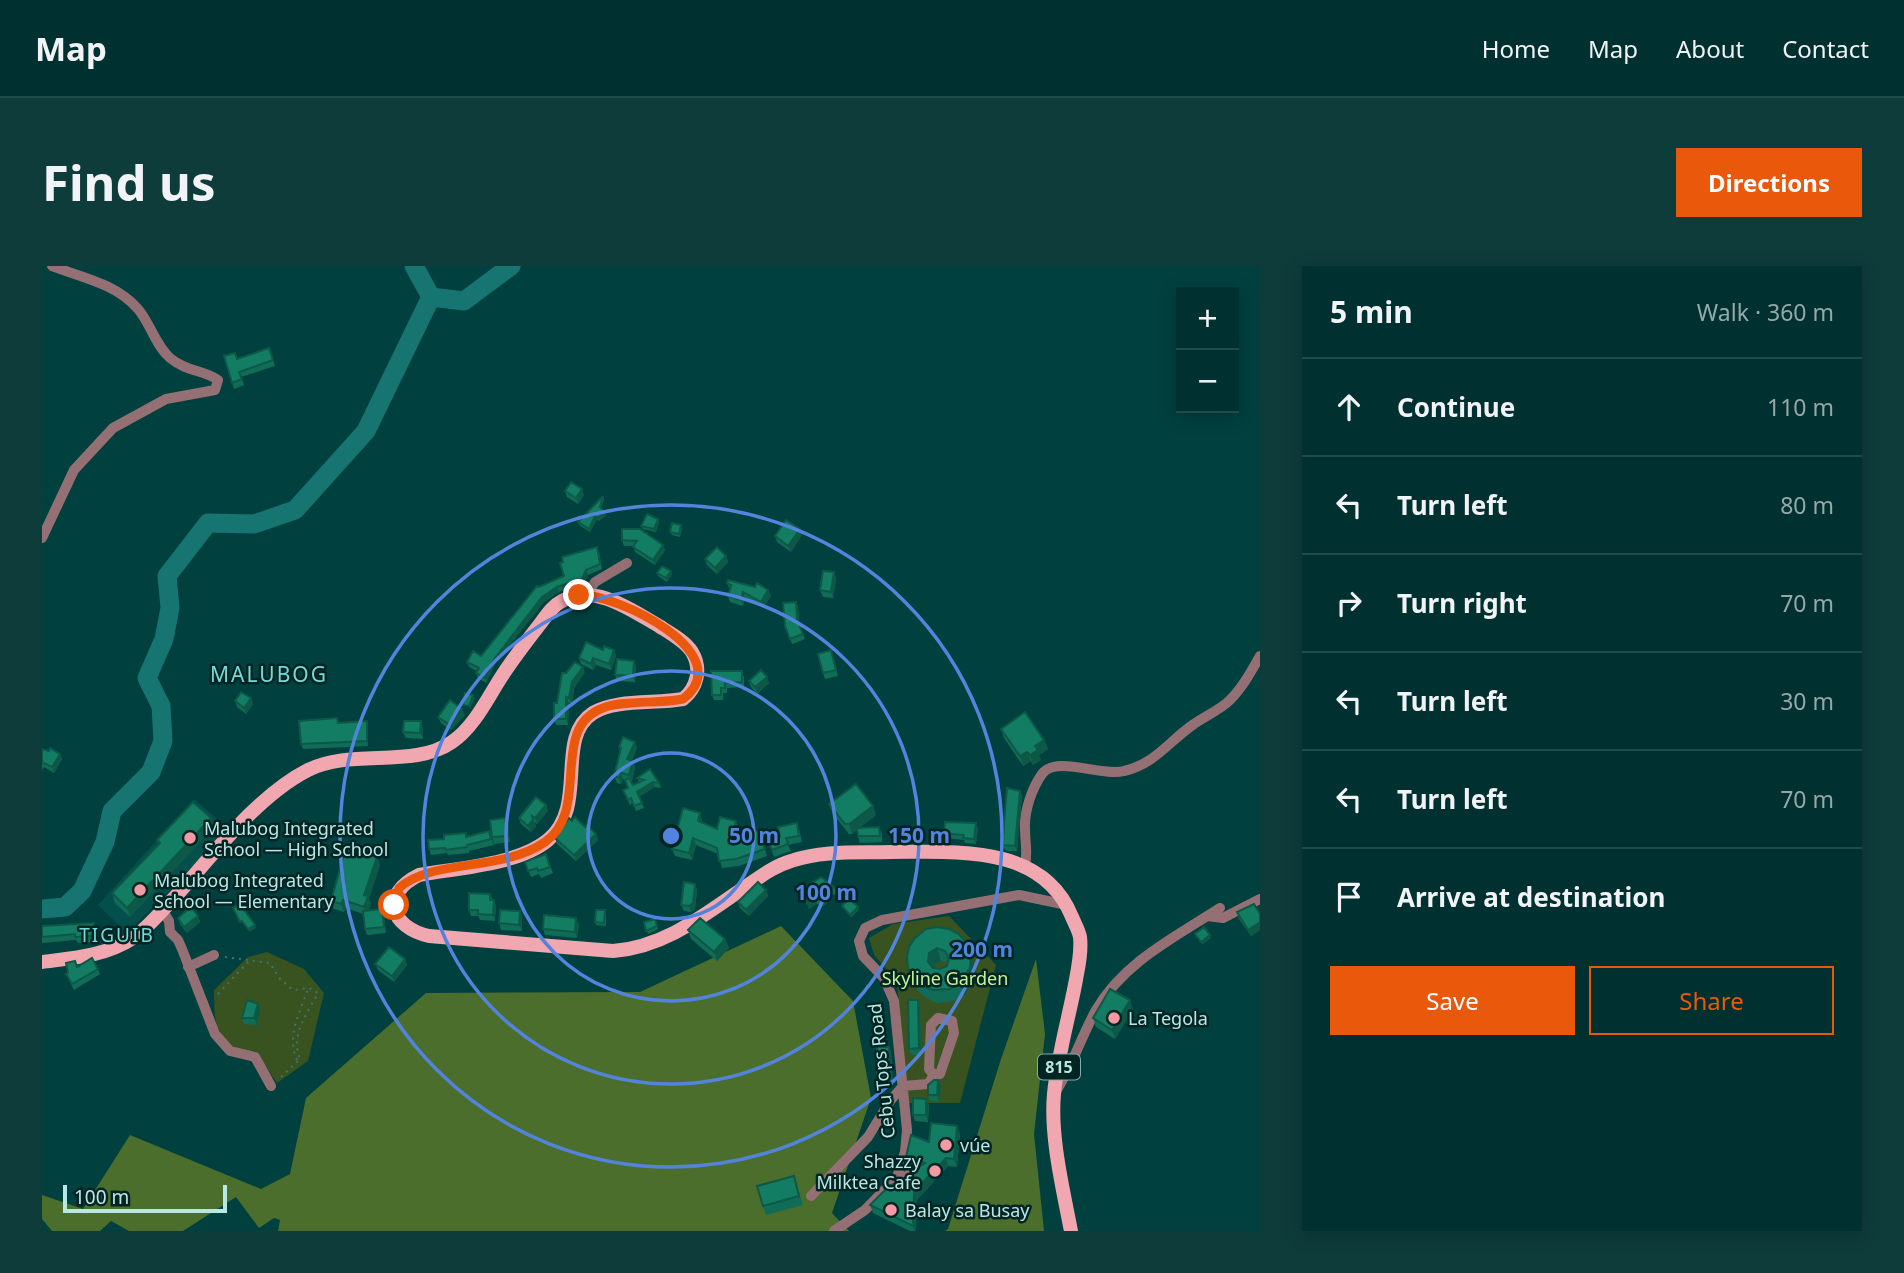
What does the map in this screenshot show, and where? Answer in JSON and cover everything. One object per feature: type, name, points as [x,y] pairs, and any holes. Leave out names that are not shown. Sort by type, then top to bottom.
[{"type":"main road","name":"815","points":[[586,595],[605,598],[625,606],[684,643],[693,653],[695,661],[697,680],[694,688],[683,699],[604,707],[590,715],[579,727],[575,738],[571,793],[565,816],[547,841],[503,860],[419,875],[407,881],[399,888],[394,905],[399,920],[414,932],[472,940],[629,950],[654,943],[685,928],[771,869],[817,854],[963,852],[1026,866],[1053,885],[1067,905],[1080,936],[1079,962],[1054,1095],[1056,1149],[1071,1231]]},
{"type":"main road","points":[[42,962],[99,953],[135,937],[250,816],[284,784],[308,770],[347,758],[410,755],[433,751],[451,743],[474,719],[527,639],[552,609],[568,598],[586,595]]},
{"type":"street","points":[[42,538],[74,470],[113,428],[166,399],[215,390],[218,380],[187,370],[168,356],[139,309],[115,289],[52,266]]},
{"type":"street","points":[[586,595],[595,582],[627,564]]},
{"type":"street","points":[[1026,866],[1028,849],[1024,828],[1027,805],[1043,772],[1057,765],[1095,772],[1121,772],[1140,766],[1159,755],[1191,726],[1229,702],[1260,656]]},
{"type":"street","name":"Cebu Tops Road","points":[[834,1231],[902,1179],[905,1152],[903,1086],[894,1000],[884,978],[863,956],[859,941],[865,928],[883,920],[1019,895],[1067,905]]},
{"type":"street","points":[[1207,916],[1223,918],[1260,899]]},
{"type":"street","points":[[1054,1095],[1066,1076],[1095,1011],[1114,983],[1134,963],[1220,908]]},
{"type":"street","points":[[162,911],[169,921],[170,932],[178,940],[215,1034],[230,1051],[255,1057],[271,1086]]},
{"type":"street","points":[[188,967],[214,955]]},
{"type":"street","points":[[811,1196],[868,1138],[890,1101],[903,1086],[928,1084],[934,1075],[940,1074],[954,1033],[952,1021],[938,1018],[931,1025],[929,1069],[934,1075]]},
{"type":"path","points":[[214,955],[270,963],[279,978],[293,990],[309,988],[318,993],[301,1024],[297,1038],[300,1059],[271,1086]]},
{"type":"path","points":[[218,994],[249,960]]},
{"type":"path","points":[[297,1061],[293,1052],[293,1030],[309,988]]},
{"type":"shaded area","points":[[194,799],[229,829],[127,933],[98,905]]},
{"type":"green space","name":"Skyline Garden","points":[[949,916],[996,965],[960,1103],[907,1103],[897,981],[874,955],[869,938],[893,924]]},
{"type":"green space","points":[[781,926],[853,1001],[871,1098],[832,1213],[849,1231],[278,1231],[280,1220],[274,1218],[259,1228],[236,1197],[183,1231],[129,1231],[111,1221],[100,1231],[52,1231],[42,1219],[42,1195],[83,1209],[130,1135],[261,1189],[290,1174],[306,1098],[426,993],[640,992]]},
{"type":"green space","points":[[267,952],[304,969],[324,993],[308,1061],[277,1083],[255,1051],[233,1050],[221,1035],[215,1016],[214,990],[248,957]]},
{"type":"green space","points":[[1036,959],[1045,1034],[1034,1134],[1044,1231],[945,1231],[948,1229],[1001,1059]]},
{"type":"building","points":[[269,348],[273,360],[239,372],[242,379],[232,383],[224,356],[235,353],[237,359]]},
{"type":"building","points":[[571,482],[582,489],[576,498],[565,491]]},
{"type":"building","points":[[603,496],[600,507],[605,512],[598,518],[595,516],[589,529],[578,522]]},
{"type":"building","points":[[647,514],[658,519],[654,529],[641,526]]},
{"type":"building","points":[[786,520],[800,529],[788,546],[775,536]]},
{"type":"building","points":[[672,523],[681,525],[679,534],[670,532]]},
{"type":"building","points":[[622,529],[640,529],[663,545],[653,560],[633,547],[637,541],[622,540]]},
{"type":"building","points":[[597,547],[600,564],[586,570],[581,581],[557,587],[542,597],[495,658],[485,678],[476,673],[479,668],[467,662],[473,651],[481,656],[537,586],[564,576],[560,563],[563,562],[562,557]]},
{"type":"building","points":[[717,547],[726,556],[715,568],[705,559]]},
{"type":"building","points":[[662,566],[671,571],[666,578],[657,573]]},
{"type":"building","points":[[823,571],[834,572],[831,592],[820,590]]},
{"type":"building","points":[[728,580],[755,587],[757,583],[768,590],[761,602],[743,592],[741,600],[728,596],[731,585],[727,583]]},
{"type":"building","points":[[796,602],[797,620],[803,634],[790,639],[785,626],[783,603]]},
{"type":"building","points":[[586,642],[603,650],[604,646],[614,650],[609,664],[593,658],[591,664],[579,658]]},
{"type":"building","points":[[831,650],[836,670],[823,673],[818,654]]},
{"type":"building","points":[[617,659],[634,661],[633,676],[615,675]]},
{"type":"building","points":[[575,662],[583,667],[572,682],[569,698],[566,697],[566,719],[554,719],[554,703],[557,703],[562,673],[566,673]]},
{"type":"building","points":[[761,670],[767,677],[755,687],[749,681]]},
{"type":"building","points":[[711,671],[742,671],[742,682],[725,683],[725,688],[721,688],[721,695],[712,695]]},
{"type":"building","points":[[241,692],[251,698],[244,708],[235,701]]},
{"type":"building","points":[[465,693],[473,695],[469,706],[463,705]]},
{"type":"building","points":[[450,700],[462,709],[449,724],[438,717]]},
{"type":"building","points":[[1025,712],[1044,740],[1035,746],[1038,750],[1030,755],[1027,752],[1020,756],[1001,729]]},
{"type":"building","points":[[337,718],[338,723],[367,721],[367,741],[301,744],[299,721]]},
{"type":"building","points":[[404,721],[421,721],[420,733],[403,732]]},
{"type":"building","points":[[623,737],[635,742],[627,759],[633,761],[629,775],[621,773],[619,778],[614,776]]},
{"type":"building","points":[[50,748],[60,754],[52,767],[42,762],[42,749],[49,751]]},
{"type":"building","points":[[650,769],[659,783],[653,782],[637,792],[642,803],[634,806],[623,790],[628,788],[625,780],[629,778],[633,785],[644,780],[637,778]]},
{"type":"building","points":[[856,784],[873,806],[849,824],[845,824],[829,804]]},
{"type":"building","points":[[1007,788],[1020,791],[1015,846],[1003,845]]},
{"type":"building","points":[[536,797],[546,805],[535,818],[532,816],[528,826],[519,818]]},
{"type":"building","points":[[193,802],[211,818],[127,908],[112,893],[160,843],[157,840]]},
{"type":"building","points":[[683,808],[700,813],[698,821],[717,829],[720,817],[736,821],[732,838],[759,830],[765,849],[736,859],[719,861],[717,848],[693,838],[689,853],[672,849]]},
{"type":"building","points":[[575,817],[596,834],[574,855],[555,838],[569,818],[572,821]]},
{"type":"building","points":[[505,818],[508,836],[492,837],[490,820]]},
{"type":"building","points":[[945,822],[976,823],[974,839],[944,833]]},
{"type":"building","points":[[797,823],[799,836],[786,838],[788,844],[772,850],[768,841],[780,837],[778,827]]},
{"type":"building","points":[[879,827],[880,836],[858,836],[857,828]]},
{"type":"building","points":[[489,831],[491,839],[467,847],[429,849],[428,840],[444,839],[444,835],[466,833],[466,837]]},
{"type":"building","points":[[353,849],[377,857],[364,895],[368,896],[364,907],[343,900],[341,904],[331,901],[344,854],[350,856]]},
{"type":"building","points":[[546,854],[550,867],[528,871],[525,862]]},
{"type":"building","points":[[821,877],[834,887],[825,892],[825,897],[821,900],[815,897],[807,903],[807,886]]},
{"type":"building","points":[[684,882],[695,884],[693,903],[689,906],[681,905]]},
{"type":"building","points":[[758,882],[766,890],[746,910],[738,902]]},
{"type":"building","points":[[469,893],[490,894],[490,900],[494,900],[493,915],[469,910]]},
{"type":"building","points":[[849,898],[858,907],[850,915],[842,906]]},
{"type":"building","points":[[240,904],[255,925],[248,929],[240,922],[233,908]]},
{"type":"building","points":[[1254,904],[1260,914],[1260,922],[1248,930],[1237,912]]},
{"type":"building","points":[[191,907],[198,916],[184,927],[178,918]]},
{"type":"building","points":[[382,909],[384,927],[365,929],[363,911]]},
{"type":"building","points":[[500,910],[520,911],[519,925],[499,923]]},
{"type":"building","points":[[596,910],[605,910],[604,923],[595,922]]},
{"type":"building","points":[[544,915],[576,918],[575,932],[543,929]]},
{"type":"building","points":[[700,918],[725,939],[714,952],[688,930]]},
{"type":"building","points":[[655,919],[657,926],[646,931],[644,922]]},
{"type":"building","points":[[94,923],[95,936],[75,937],[75,934],[42,937],[42,926]]},
{"type":"building","points":[[1204,927],[1210,935],[1201,942],[1195,934]]},
{"type":"building","points":[[926,929],[949,929],[959,934],[968,945],[970,968],[960,983],[950,989],[933,990],[922,986],[913,979],[908,968],[909,947]],"holes":[[[937,948],[945,951],[949,958],[947,966],[933,968],[928,962],[929,953]]]},
{"type":"building","points":[[389,947],[405,959],[392,976],[375,964]]},
{"type":"building","points":[[92,958],[98,969],[72,984],[66,974],[66,963],[75,961],[77,967]]},
{"type":"building","points":[[1110,989],[1130,1000],[1112,1030],[1093,1018]]},
{"type":"building","points":[[247,1000],[258,1004],[254,1018],[242,1018]]},
{"type":"building","points":[[908,1000],[918,1000],[919,1048],[909,1049]]},
{"type":"building","points":[[877,1047],[889,1047],[891,1078],[877,1078]]},
{"type":"building","points":[[938,1080],[937,1095],[928,1095],[928,1085]]},
{"type":"building","points":[[913,1098],[926,1099],[926,1115],[913,1115]]},
{"type":"building","points":[[931,1123],[957,1126],[954,1159],[946,1158],[914,1192],[913,1226],[870,1205],[890,1185],[899,1184],[925,1163],[906,1157],[911,1135],[929,1142]]},
{"type":"building","points":[[794,1176],[799,1196],[763,1206],[757,1186]]},
{"type":"waterway","points":[[414,266],[431,297],[464,301],[511,266]]},
{"type":"waterway","points":[[42,909],[65,907],[82,891],[105,842],[112,811],[151,772],[163,741],[161,706],[147,678],[164,639],[170,608],[167,576],[208,523],[254,524],[295,510],[366,431],[431,297]]},
{"type":"place","name":"Malubog Integrated School — High School","points":[[190,838]]},
{"type":"place","name":"Malubog Integrated School — Elementary","points":[[140,890]]},
{"type":"place","name":"La Tegola","points":[[1114,1018]]},
{"type":"place","name":"vúe","points":[[946,1145]]},
{"type":"place","name":"Shazzy Milktea Cafe","points":[[935,1171]]},
{"type":"place","name":"Balay sa Busay","points":[[891,1210]]},
{"type":"district","name":"MALUBOG","points":[[269,674]]},
{"type":"district","name":"TIGUIB","points":[[117,935]]},
{"type":"route","points":[[394,905],[399,888],[419,875],[503,860],[547,841],[565,816],[571,793],[575,738],[579,727],[590,715],[604,707],[683,699],[694,688],[697,680],[695,661],[693,653],[684,643],[612,600],[579,595]]}]
